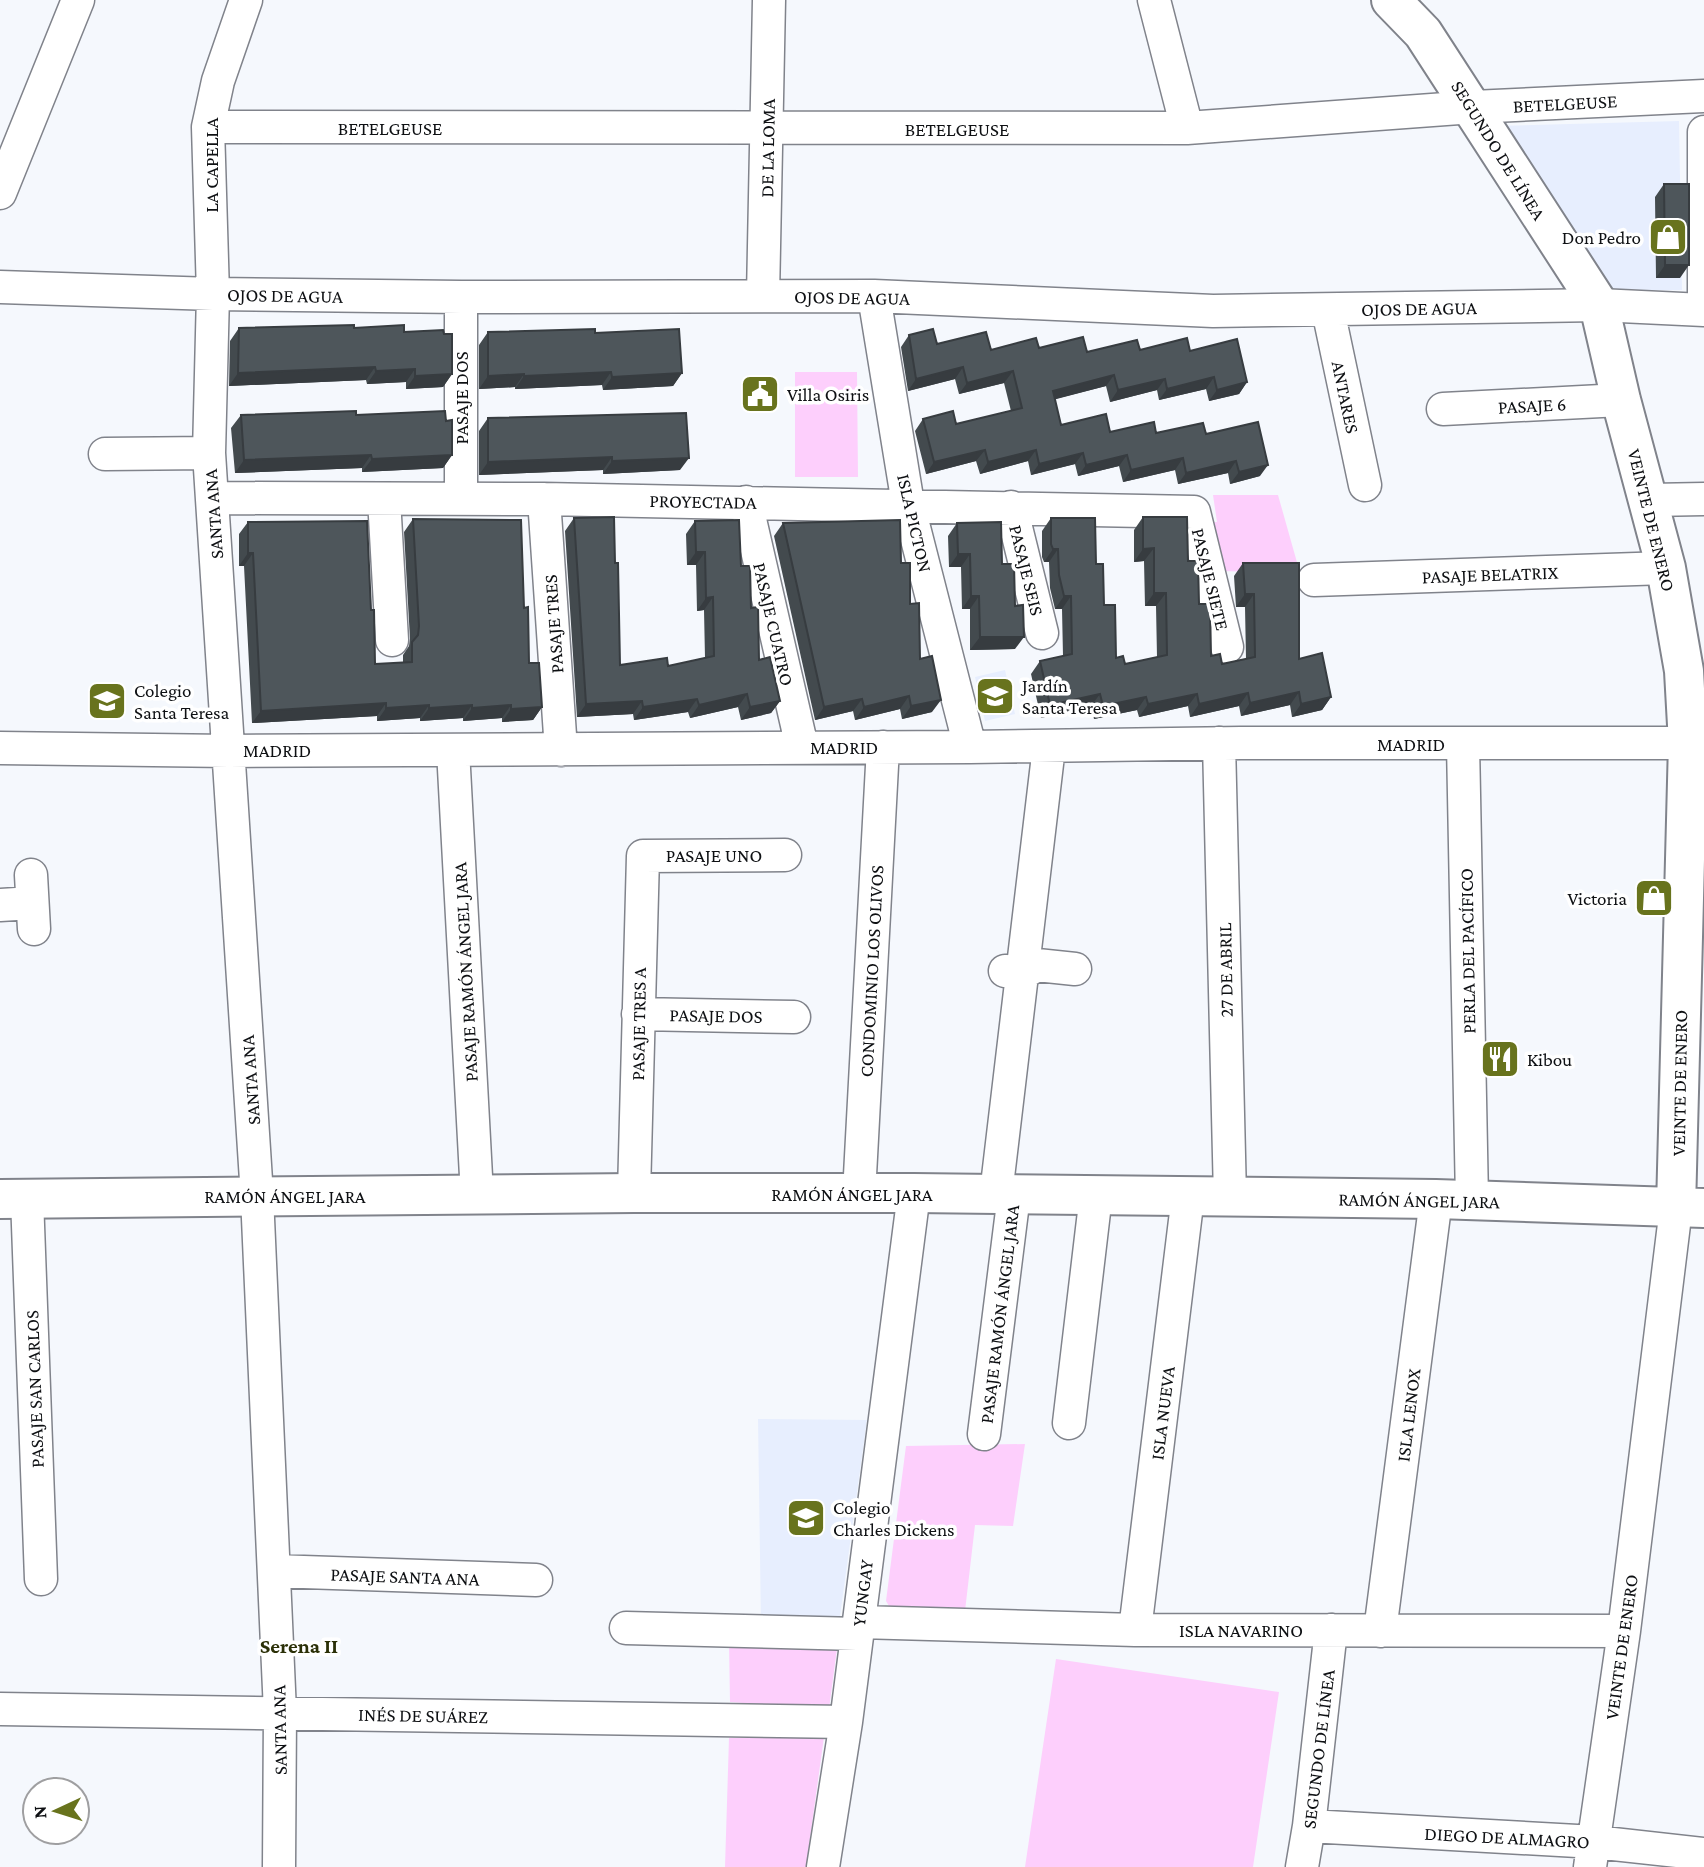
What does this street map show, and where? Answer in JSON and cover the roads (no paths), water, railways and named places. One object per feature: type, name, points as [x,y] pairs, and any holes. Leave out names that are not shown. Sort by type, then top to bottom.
[{"type":"main road","name":"SEGUNDO DE LÍNEA","points":[[1391,0],[1423,33],[1599,305]]},
{"type":"main road","name":"VEINTE DE ENERO","points":[[1599,305],[1621,400],[1694,671],[1688,743],[1693,973],[1690,1208]]},
{"type":"main road","name":"RAMÓN ÁNGEL JARA","points":[[14,1198],[634,1193],[1005,1194],[1454,1200],[1690,1208]]},
{"type":"street","points":[[0,193],[14,122],[78,0]]},
{"type":"street","name":"LA CAPELLA","points":[[213,294],[208,127],[218,81],[246,0]]},
{"type":"street","name":"DE LA LOMA","points":[[764,296],[769,0]]},
{"type":"street","points":[[1154,0],[1187,128]]},
{"type":"street","name":"BETELGEUSE","points":[[208,127],[1187,128],[1473,107],[1704,96]]},
{"type":"street","points":[[1704,132],[1704,310]]},
{"type":"street","name":"OJOS DE AGUA","points":[[0,287],[213,294],[461,297],[874,296],[1213,311],[1599,305],[1704,310]]},
{"type":"street","name":"SANTA ANA","points":[[213,294],[209,453],[257,1196],[279,1712],[279,1867]]},
{"type":"street","name":"ISLA PICTON","points":[[874,296],[908,504],[970,747]]},
{"type":"street","name":"PASAJE DOS","points":[[461,297],[461,499]]},
{"type":"street","name":"ANTARES","points":[[1328,310],[1365,485]]},
{"type":"street","name":"PASAJE 6","points":[[1443,409],[1621,400]]},
{"type":"street","points":[[105,454],[209,453]]},
{"type":"street","name":"PROYECTADA","points":[[212,498],[908,504],[1194,512]]},
{"type":"street","points":[[384,499],[392,640]]},
{"type":"street","name":"PASAJE TRES","points":[[544,499],[561,750]]},
{"type":"street","points":[[1650,500],[1704,499]]},
{"type":"street","name":"PASAJE CUATRO","points":[[746,502],[802,747]]},
{"type":"street","name":"PASAJE SEIS","points":[[1011,507],[1042,633]]},
{"type":"street","name":"PASAJE SIETE","points":[[1194,512],[1227,647]]},
{"type":"street","name":"PASAJE BELATRIX","points":[[1314,580],[1666,568]]},
{"type":"street","name":"MADRID","points":[[0,748],[229,751],[1049,747],[1219,743],[1688,743]]},
{"type":"street","name":"27 DE ABRIL","points":[[1219,743],[1230,1197]]},
{"type":"street","name":"PERLA DEL PACÍFICO","points":[[1454,1200],[1463,744]]},
{"type":"street","name":"CONDOMINIO LOS OLIVOS","points":[[859,1194],[883,747]]},
{"type":"street","name":"PASAJE RAMÓN ÁNGEL JARA","points":[[984,1434],[1005,1194],[1012,972],[1049,747]]},
{"type":"street","name":"PASAJE RAMÓN ÁNGEL JARA","points":[[453,750],[477,1195]]},
{"type":"street","name":"PASAJE UNO","points":[[643,856],[785,855]]},
{"type":"street","name":"PASAJE TRES A","points":[[634,1193],[643,856]]},
{"type":"street","points":[[0,905],[32,902]]},
{"type":"street","points":[[1012,972],[1037,965],[1075,969]]},
{"type":"street","name":"PASAJE DOS","points":[[638,1014],[794,1017]]},
{"type":"street","name":"YUNGAY","points":[[823,1867],[846,1722],[914,1194]]},
{"type":"street","points":[[1069,1423],[1096,1195]]},
{"type":"street","name":"ISLA NUEVA","points":[[1135,1630],[1188,1196]]},
{"type":"street","name":"PASAJE SAN CARLOS","points":[[14,1198],[41,1579]]},
{"type":"street","name":"ISLA LENOX","points":[[1380,1631],[1454,1200]]},
{"type":"street","name":"VEINTE DE ENERO","points":[[1593,1854],[1624,1631],[1690,1208]]},
{"type":"street","name":"PASAJE SANTA ANA","points":[[274,1572],[536,1580]]},
{"type":"street","name":"ISLA NAVARINO","points":[[626,1628],[1624,1631]]},
{"type":"street","name":"SEGUNDO DE LÍNEA","points":[[1302,1867],[1310,1826],[1331,1630]]},
{"type":"street","name":"INÉS DE SUÁREZ","points":[[0,1709],[846,1722]]},
{"type":"street","name":"DIEGO DE ALMAGRO","points":[[1310,1826],[1593,1854],[1704,1854]]},
{"type":"place","name":"Don Pedro","points":[[1668,237]]},
{"type":"place","name":"Villa Osiris","points":[[760,394]]},
{"type":"place","name":"Jardín Santa Teresa","points":[[995,696]]},
{"type":"place","name":"Colegio Santa Teresa","points":[[107,701]]},
{"type":"place","name":"Victoria","points":[[1654,898]]},
{"type":"place","name":"Kibou","points":[[1500,1059]]},
{"type":"place","name":"Colegio Charles Dickens","points":[[806,1518]]},
{"type":"district","name":"Serena II","points":[[299,1646]]}]
